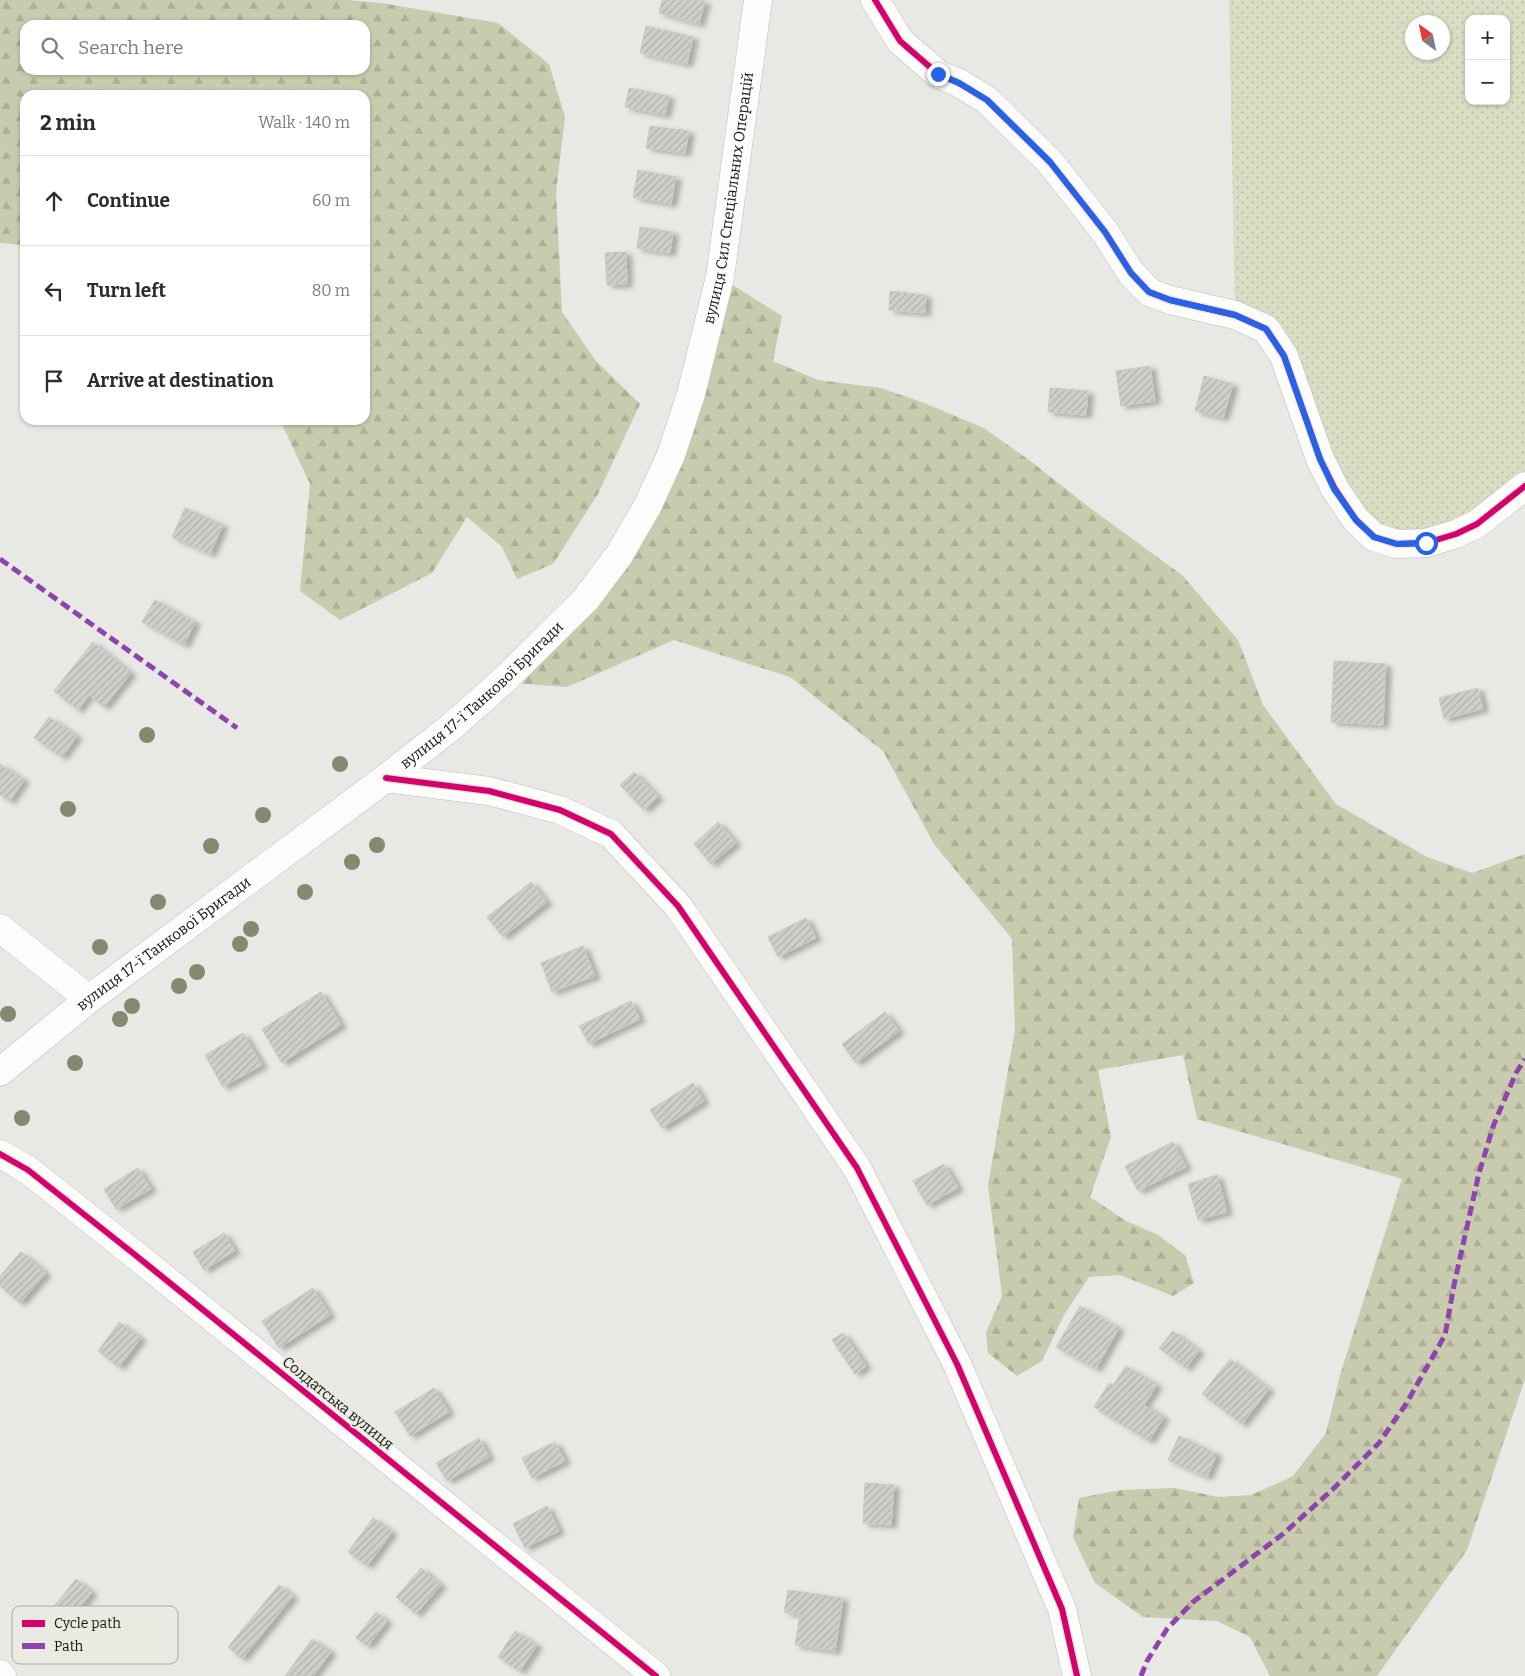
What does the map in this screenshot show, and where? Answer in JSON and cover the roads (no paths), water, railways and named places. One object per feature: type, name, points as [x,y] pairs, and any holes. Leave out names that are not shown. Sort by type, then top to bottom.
[{"type":"street","name":"вулиця Сил Спеціальних Операцій","points":[[691,394],[720,277],[758,0]]},
{"type":"street","points":[[875,0],[900,41],[938,74],[959,83],[987,100],[1050,162],[1105,232],[1131,273],[1149,292],[1170,300],[1235,315],[1266,329],[1284,356],[1320,459],[1334,489],[1356,520],[1374,537],[1397,544],[1426,543],[1456,534],[1477,524],[1525,486]]},
{"type":"street","name":"вулиця 17-ї Танкової Бригади","points":[[0,1072],[89,999],[386,778],[451,727],[488,694],[586,599],[619,555],[647,507],[671,455],[691,394]]},
{"type":"street","points":[[386,778],[489,791],[560,810],[611,834],[678,906],[857,1168],[957,1364],[1062,1609],[1078,1676]]},
{"type":"street","points":[[0,928],[89,999]]},
{"type":"street","name":"Солдатська вулиця","points":[[0,1154],[28,1170],[134,1254],[656,1676]]}]
